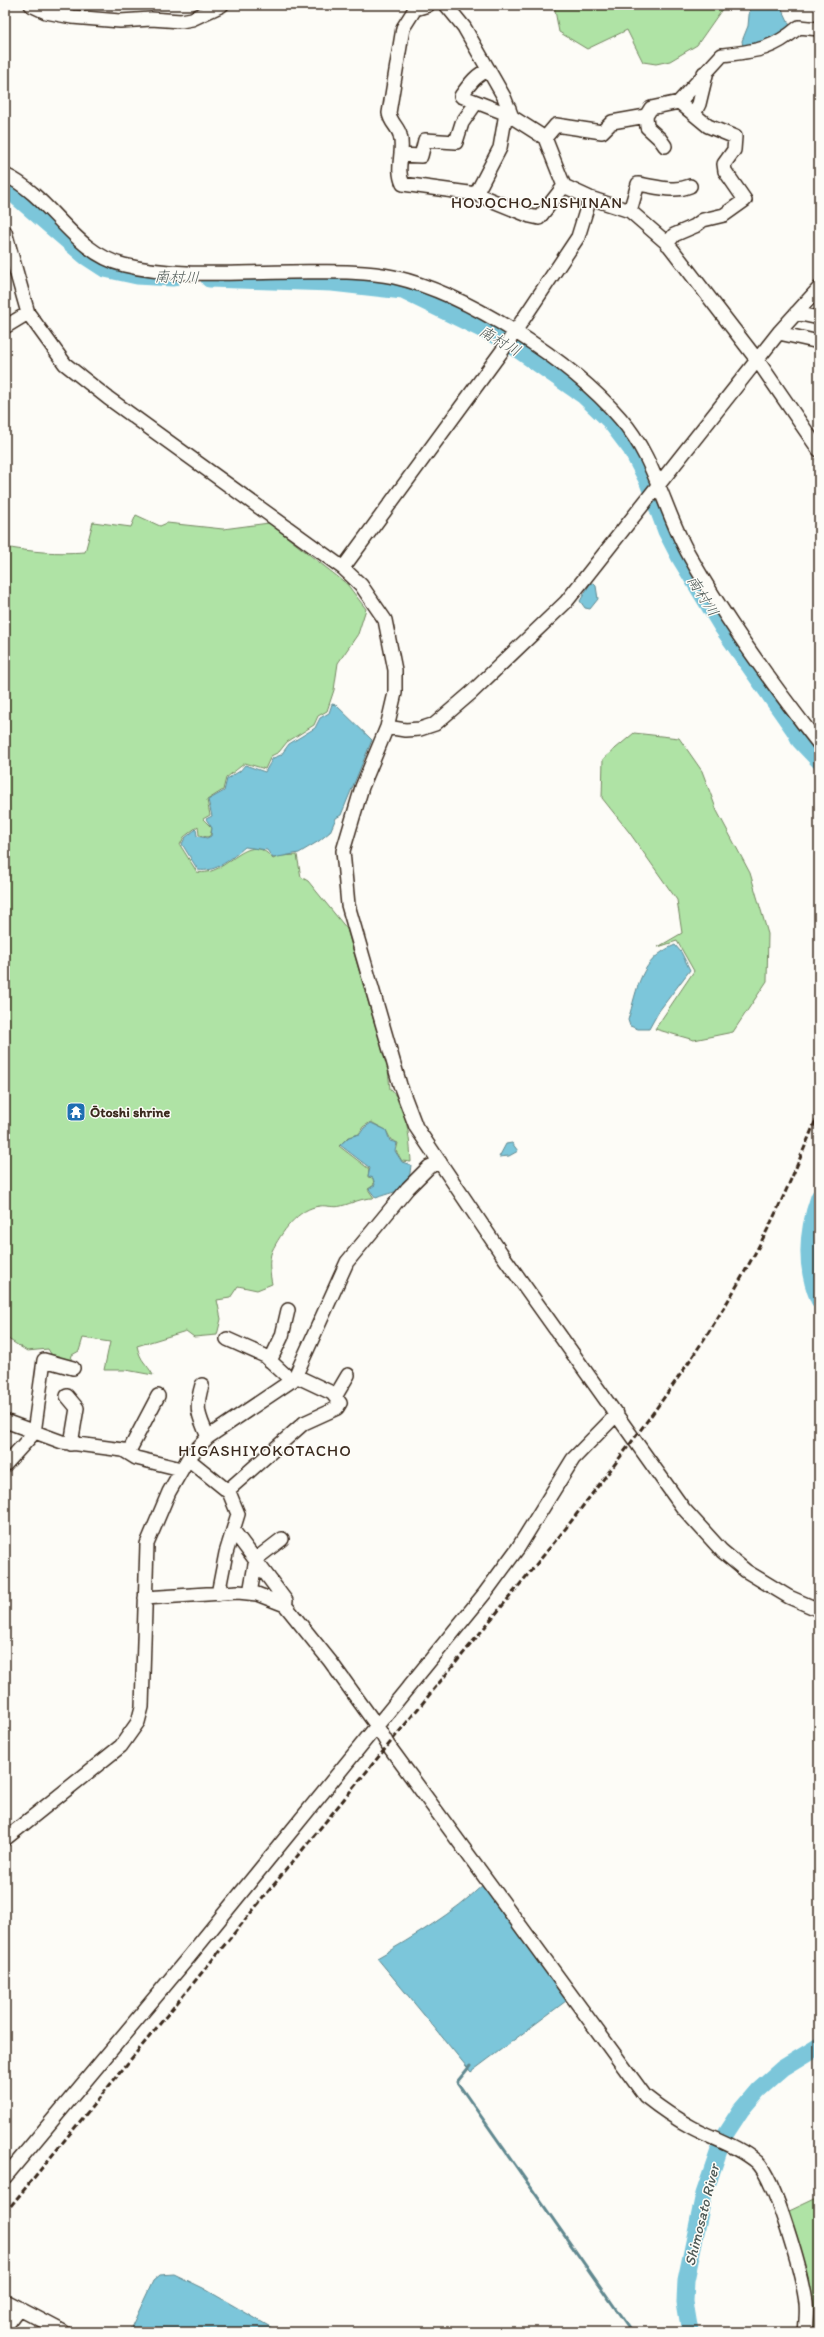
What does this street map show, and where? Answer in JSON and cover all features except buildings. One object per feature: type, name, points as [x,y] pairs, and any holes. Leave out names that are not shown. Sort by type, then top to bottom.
[{"type":"street","points":[[31,5],[46,12],[72,17],[120,21],[151,19],[181,21],[192,19],[222,5]]},
{"type":"street","points":[[428,5],[415,9],[403,28],[396,64],[389,113],[390,119],[400,134],[401,155],[399,176],[402,184],[476,194],[530,216],[539,218],[564,186]]},
{"type":"street","points":[[446,5],[464,27],[489,70],[506,113],[500,148],[476,194]]},
{"type":"street","points":[[679,102],[722,55],[761,50],[780,42],[799,27],[819,29]]},
{"type":"street","points":[[489,70],[482,72],[461,96],[476,103],[505,110],[512,117],[545,138],[564,186],[590,198],[630,212],[666,244],[758,360],[819,450]]},
{"type":"street","points":[[694,114],[700,104],[706,76],[704,73]]},
{"type":"street","points":[[665,146],[660,138],[647,127],[646,116],[651,108],[667,103],[679,102],[708,126],[735,137],[734,150],[724,164],[725,172],[746,200],[724,215],[703,220],[695,226],[674,235],[666,244]]},
{"type":"street","points":[[401,155],[421,156],[425,140],[430,139],[456,142],[462,123],[476,103]]},
{"type":"street","points":[[545,138],[556,125],[602,132],[612,122],[646,116]]},
{"type":"street","points":[[5,175],[13,179],[39,199],[81,242],[103,257],[121,265],[148,270],[301,272],[392,276],[437,292],[478,310],[515,331],[593,391],[622,419],[647,457],[676,530],[721,607],[819,744]]},
{"type":"street","points":[[630,212],[638,184],[668,189],[684,189],[690,186]]},
{"type":"street","points":[[343,568],[502,351],[578,237],[590,198]]},
{"type":"street","points":[[5,232],[28,313],[65,364],[114,403],[343,568],[361,585],[385,620],[395,670],[395,693],[387,727],[362,787],[343,851],[348,905],[400,1085],[416,1127],[501,1253],[682,1508],[722,1551],[765,1583],[789,1597],[819,1610]]},
{"type":"street","points":[[387,727],[405,730],[420,729],[434,724],[471,694],[566,602],[779,333],[819,288]]},
{"type":"street","points":[[5,327],[28,313]]},
{"type":"street","points":[[796,313],[819,318]]},
{"type":"street","points":[[779,333],[819,342]]},
{"type":"street","points":[[5,1839],[105,1760],[131,1734],[138,1722],[142,1707],[147,1544],[153,1527],[184,1464],[208,1437],[294,1378],[347,1262],[408,1188],[429,1167],[440,1162]]},
{"type":"street","points":[[270,1361],[282,1336],[288,1310]]},
{"type":"street","points":[[227,1491],[304,1423],[337,1408],[340,1403],[335,1397],[294,1378],[253,1350],[228,1339]]},
{"type":"street","points":[[5,1465],[34,1433],[44,1360],[73,1368]]},
{"type":"street","points":[[335,1397],[348,1375]]},
{"type":"street","points":[[202,1384],[197,1401],[197,1411],[208,1437]]},
{"type":"street","points":[[67,1396],[78,1408],[71,1444]]},
{"type":"street","points":[[128,1453],[158,1396]]},
{"type":"street","points":[[5,2177],[188,1958],[378,1726],[514,1554],[574,1459],[616,1414]]},
{"type":"street","points":[[5,1421],[34,1433],[71,1444],[116,1449],[128,1453],[136,1458],[184,1464],[227,1491],[236,1504],[238,1514],[226,1553],[218,1594]]},
{"type":"street","points":[[233,1530],[286,1601],[285,1605]]},
{"type":"street","points":[[250,1593],[256,1559],[282,1539]]},
{"type":"street","points":[[145,1598],[250,1593],[275,1599],[285,1605],[307,1629],[378,1726],[388,1745],[645,2096],[694,2128],[710,2134],[732,2146],[757,2163],[772,2189],[782,2217],[806,2302],[806,2332]]},
{"type":"street","points":[[5,2301],[64,2332]]},
{"type":"street","points":[[5,2326],[19,2308]]},
{"type":"green space","points":[[554,5],[725,5],[697,45],[670,61],[656,64],[643,62],[627,30],[587,49],[559,32]]},
{"type":"green space","points":[[136,515],[160,526],[167,523],[223,529],[269,523],[347,584],[366,609],[358,634],[338,663],[334,690],[327,711],[318,716],[314,725],[287,742],[279,752],[271,756],[265,769],[245,763],[226,778],[223,790],[207,800],[210,815],[203,819],[212,828],[210,836],[207,837],[199,835],[198,826],[184,837],[180,845],[197,872],[208,872],[218,868],[246,851],[255,848],[264,851],[273,859],[279,856],[297,855],[301,877],[308,881],[347,929],[388,1069],[390,1089],[396,1096],[404,1113],[410,1144],[411,1162],[402,1161],[396,1151],[398,1143],[391,1140],[386,1130],[371,1122],[363,1127],[359,1134],[348,1137],[339,1146],[369,1169],[368,1177],[373,1178],[374,1185],[368,1189],[374,1198],[361,1200],[338,1207],[322,1206],[304,1211],[285,1229],[272,1251],[270,1272],[272,1284],[257,1290],[238,1286],[230,1298],[217,1300],[221,1319],[217,1335],[194,1337],[186,1331],[137,1346],[142,1359],[153,1375],[126,1370],[104,1370],[110,1342],[83,1338],[79,1351],[72,1355],[70,1363],[54,1359],[48,1349],[27,1351],[5,1337],[5,547],[45,552],[85,552],[93,522],[131,527]]},
{"type":"green space","points":[[634,733],[679,738],[702,771],[717,811],[750,873],[768,934],[767,981],[733,1032],[694,1040],[655,1029],[694,971],[677,941],[658,947],[682,933],[677,900],[629,832],[602,798],[603,759]]},
{"type":"green space","points":[[819,2197],[819,2332],[810,2332],[785,2213]]},
{"type":"water","points":[[750,5],[780,5],[791,28],[774,41],[743,47],[742,41],[748,26]]},
{"type":"water","points":[[593,583],[596,586],[598,599],[590,609],[585,608],[580,601],[590,584]]},
{"type":"water","points":[[332,704],[336,705],[372,740],[341,815],[336,818],[330,832],[319,841],[299,853],[273,858],[267,850],[245,847],[229,860],[217,867],[198,870],[182,844],[185,838],[196,829],[197,836],[207,838],[211,836],[212,828],[206,819],[212,816],[208,800],[224,791],[227,779],[240,771],[245,765],[265,772],[273,758],[281,755],[289,744],[315,728],[320,718],[329,713]]},
{"type":"water","points":[[675,945],[681,952],[690,970],[659,1011],[649,1029],[638,1029],[630,1026],[628,1020],[638,986],[647,967],[663,951]]},
{"type":"water","points":[[371,1123],[386,1130],[390,1141],[397,1143],[395,1151],[402,1162],[411,1165],[408,1181],[402,1189],[376,1198],[369,1189],[375,1185],[373,1178],[368,1176],[370,1168],[340,1145],[349,1137],[360,1134],[364,1128]]},
{"type":"water","points":[[512,1143],[518,1151],[509,1156],[499,1157],[506,1144]]},
{"type":"water","points":[[484,1884],[564,1988],[566,2001],[471,2072],[377,1958],[446,1915]]},
{"type":"water","points":[[174,2274],[203,2288],[279,2332],[129,2332],[153,2281],[160,2275]]},
{"type":"waterway","name":"南村川","points":[[5,187],[85,256],[105,269],[137,276],[173,278]]},
{"type":"waterway","name":"南村川","points":[[209,279],[332,283],[403,291],[504,340],[584,396],[609,420],[631,449],[647,480],[666,531],[680,558],[722,627],[795,731],[800,741],[819,761]]},
{"type":"waterway","name":"Shimosato River","points":[[819,1197],[812,1223],[809,1248],[811,1274],[819,1300]]},
{"type":"waterway","name":"Shimosato River","points":[[690,2332],[685,2302],[686,2280],[704,2194],[724,2136],[741,2110],[758,2090],[783,2068],[819,2046]]},
{"type":"waterway","points":[[470,2066],[457,2082],[632,2332]]},
{"type":"railway","points":[[5,2213],[566,1528],[639,1432],[708,1333],[749,1264],[778,1208],[819,1112]]},
{"type":"place","name":"Ōtoshi shrine","points":[[76,1112]]},
{"type":"district","name":"HOJOCHO-NISHINAN","points":[[537,202]]},
{"type":"district","name":"HIGASHIYOKOTACHO","points":[[265,1450]]}]
